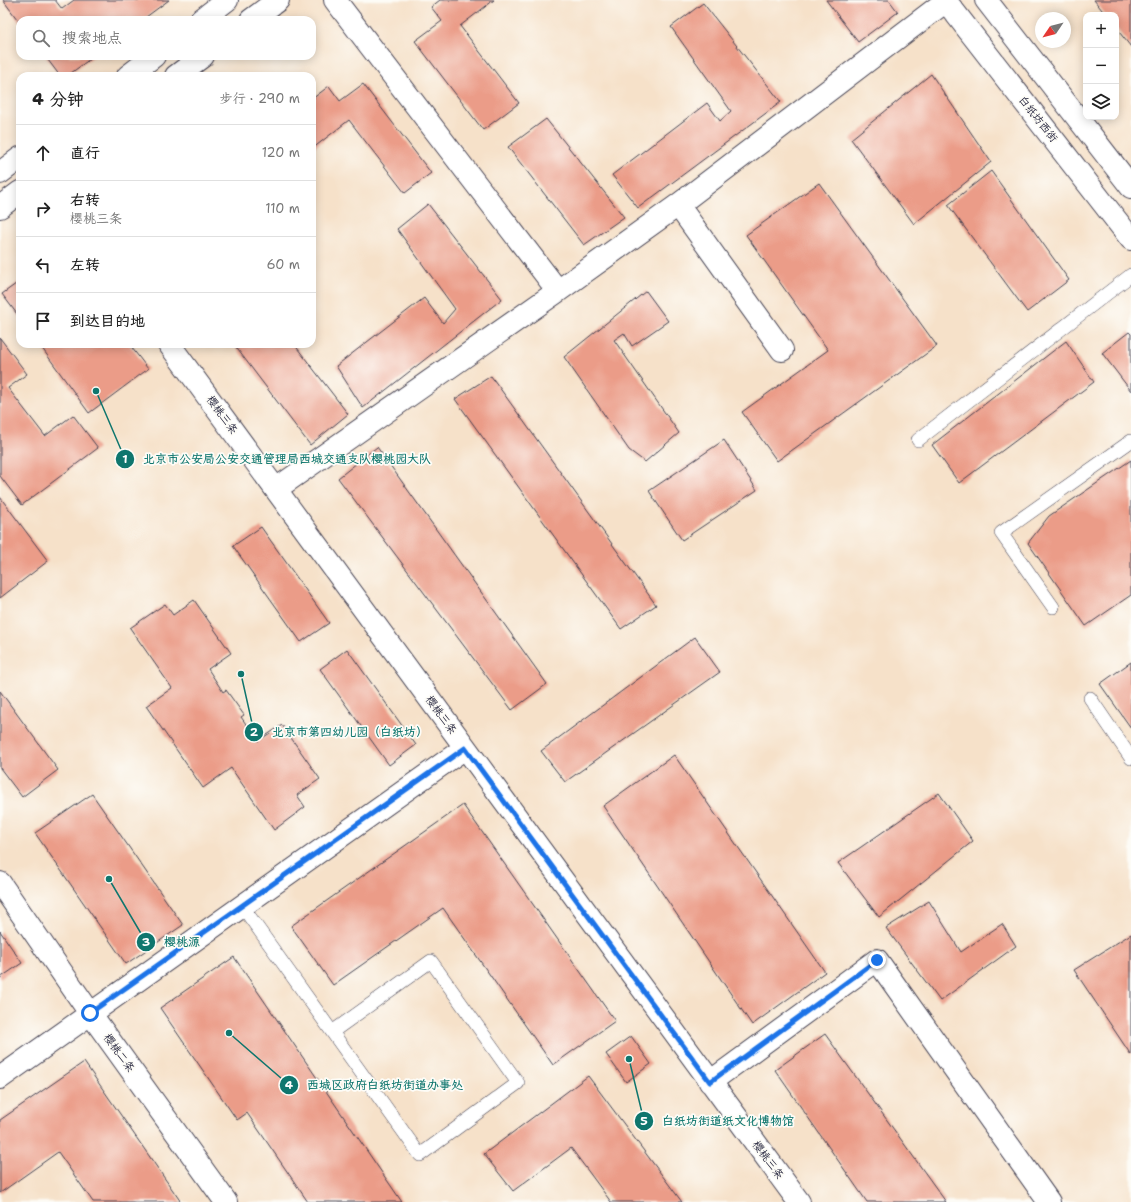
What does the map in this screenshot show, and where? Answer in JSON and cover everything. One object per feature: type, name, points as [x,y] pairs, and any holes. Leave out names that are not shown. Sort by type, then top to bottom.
[{"type":"street","points":[[206,16],[227,0]]},
{"type":"street","points":[[256,16],[278,0]]},
{"type":"street","points":[[335,0],[558,291]]},
{"type":"street","points":[[276,489],[678,205],[946,0]]},
{"type":"street","name":"白纸坊西街","points":[[946,0],[1131,239]]},
{"type":"street","points":[[986,0],[1131,187]]},
{"type":"street","points":[[133,72],[149,60]]},
{"type":"street","points":[[181,72],[198,60]]},
{"type":"street","points":[[0,173],[16,161]]},
{"type":"street","points":[[0,207],[16,195]]},
{"type":"street","points":[[678,205],[782,350]]},
{"type":"street","name":"樱桃三条","points":[[172,348],[799,1202]]},
{"type":"street","points":[[0,1078],[465,748]]},
{"type":"street","name":"樱桃二条","points":[[0,883],[90,1013],[226,1202]]},
{"type":"street","points":[[710,1082],[877,960],[1049,1202]]},
{"type":"lane","points":[[918,440],[1131,275]]},
{"type":"lane","points":[[1053,606],[1001,532],[1131,440]]},
{"type":"lane","points":[[1090,698],[1131,758]]},
{"type":"lane","points":[[242,906],[332,1032],[420,1155],[518,1083],[431,961],[332,1032]]},
{"type":"building","points":[[3,0],[55,0],[62,9],[74,0],[169,0],[147,16],[16,16],[16,18]]},
{"type":"building","points":[[440,0],[494,0],[460,26],[519,103],[483,130],[415,41],[442,21],[431,7]]},
{"type":"building","points":[[826,0],[889,0],[898,12],[858,42]]},
{"type":"building","points":[[1094,0],[1131,0],[1131,47],[1119,32],[1119,12],[1104,12]]},
{"type":"building","points":[[703,3],[781,102],[638,208],[612,175],[707,103],[720,121],[731,111],[671,27]]},
{"type":"building","points":[[48,60],[89,60],[72,72],[57,72]]},
{"type":"building","points":[[931,74],[991,162],[914,224],[851,139]]},
{"type":"building","points":[[363,84],[431,173],[405,193],[349,120],[316,146],[316,96],[329,86],[340,101]]},
{"type":"building","points":[[546,119],[624,217],[584,245],[508,147]]},
{"type":"building","points":[[991,171],[1069,280],[1027,312],[948,205]]},
{"type":"building","points":[[819,183],[937,346],[777,461],[742,412],[828,350],[746,235]]},
{"type":"building","points":[[428,204],[502,299],[363,408],[336,366],[424,298],[443,323],[455,309],[397,229]]},
{"type":"building","points":[[16,284],[16,313],[2,294]]},
{"type":"building","points":[[646,291],[668,321],[632,346],[624,333],[614,340],[679,433],[645,462],[629,450],[564,357]]},
{"type":"building","points":[[1129,332],[1131,334],[1131,391],[1102,353]]},
{"type":"building","points":[[0,338],[27,374],[8,388],[45,436],[73,415],[98,448],[22,505],[0,476]]},
{"type":"building","points":[[1066,341],[1094,382],[959,483],[932,445]]},
{"type":"building","points":[[42,348],[132,348],[148,369],[89,413]]},
{"type":"building","points":[[237,348],[297,348],[348,414],[310,445]]},
{"type":"building","points":[[491,376],[656,605],[621,629],[455,399]]},
{"type":"building","points":[[724,440],[757,490],[682,540],[649,491]]},
{"type":"building","points":[[377,447],[547,684],[512,710],[338,478]]},
{"type":"building","points":[[1131,460],[1131,595],[1086,626],[1028,543],[1049,516]]},
{"type":"building","points":[[0,497],[48,561],[0,598]]},
{"type":"building","points":[[261,527],[329,623],[301,642],[233,546]]},
{"type":"building","points":[[194,600],[231,653],[208,669],[223,692],[226,690],[244,715],[241,717],[258,741],[282,725],[320,779],[297,795],[305,807],[274,830],[231,768],[203,788],[146,706],[172,688],[130,628],[165,604],[173,615]]},
{"type":"building","points":[[695,637],[720,672],[565,782],[541,751]]},
{"type":"building","points":[[347,649],[416,745],[389,765],[320,669]]},
{"type":"building","points":[[1131,662],[1131,728],[1100,684]]},
{"type":"building","points":[[0,691],[58,770],[22,797],[0,768]]},
{"type":"building","points":[[674,755],[825,972],[752,1025],[603,806]]},
{"type":"building","points":[[939,793],[973,841],[879,917],[838,863]]},
{"type":"building","points":[[92,794],[183,925],[126,964],[35,833]]},
{"type":"building","points":[[463,805],[615,1021],[553,1065],[443,908],[333,985],[291,926]]},
{"type":"building","points":[[929,901],[961,952],[1002,924],[1016,946],[940,1001],[886,928]]},
{"type":"building","points":[[0,931],[22,963],[0,978]]},
{"type":"building","points":[[1131,934],[1131,1055],[1074,970]]},
{"type":"building","points":[[234,957],[402,1202],[308,1202],[247,1113],[237,1120],[160,1008]]},
{"type":"building","points":[[825,1034],[946,1202],[867,1202],[775,1070]]},
{"type":"building","points":[[631,1036],[651,1064],[626,1082],[606,1054]]},
{"type":"building","points":[[84,1062],[181,1202],[93,1202],[58,1152],[0,1193],[0,1120]]},
{"type":"building","points":[[588,1076],[682,1202],[611,1202],[571,1148],[513,1191],[484,1154]]},
{"type":"place","name":"北京市公安局公安交通管理局西城交通支队樱桃园大队","points":[[96,391]]},
{"type":"place","name":"北京市第四幼儿园（白纸坊）","points":[[241,674]]},
{"type":"place","name":"樱桃源","points":[[109,879]]},
{"type":"place","name":"西城区政府白纸坊街道办事处","points":[[229,1033]]},
{"type":"place","name":"白纸坊街道纸文化博物馆","points":[[629,1059]]},
{"type":"route","points":[[90,1013],[465,748],[710,1082],[877,960]]}]
